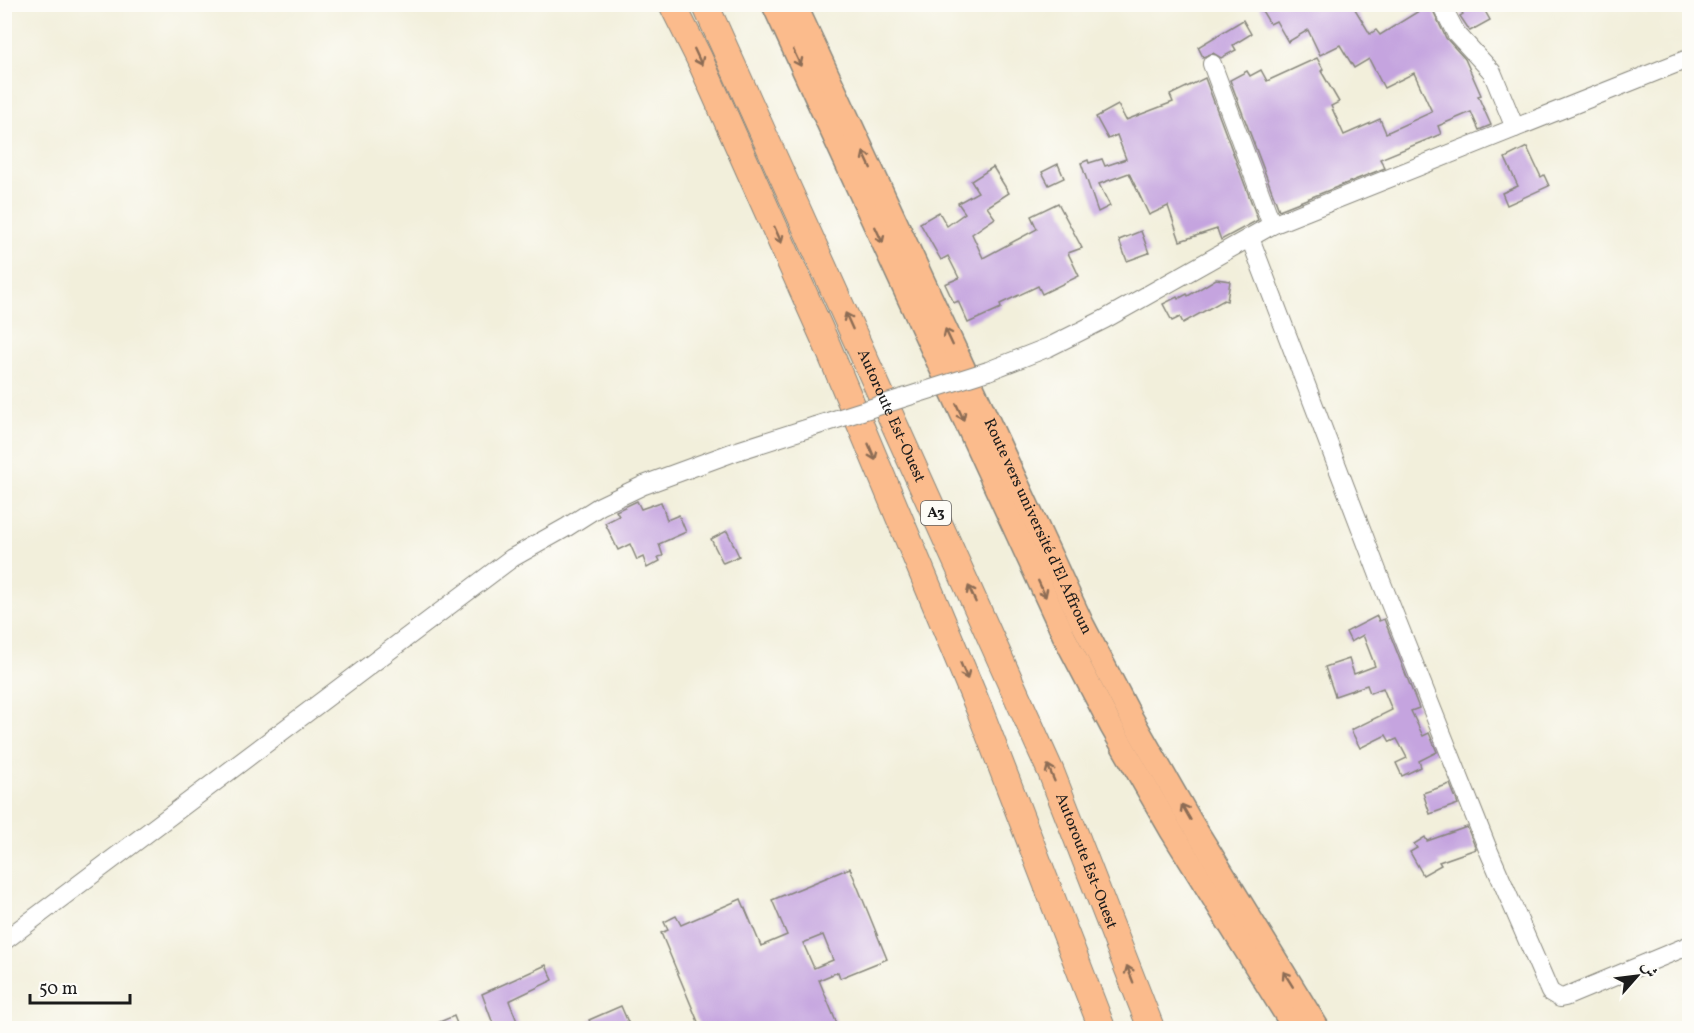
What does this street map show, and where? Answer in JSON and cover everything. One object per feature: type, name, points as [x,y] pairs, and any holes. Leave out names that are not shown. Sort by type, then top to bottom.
[{"type":"highway","name":"Autoroute Est-Ouest","points":[[672,4],[699,58],[827,345],[980,711],[1102,1029]]},
{"type":"highway","name":"Autoroute Est-Ouest","points":[[705,4],[1052,772],[1151,1029]]},
{"type":"main road","name":"Route vers université d'El Affroun","points":[[773,4],[1065,638],[1111,726],[1172,832],[1294,1029]]},
{"type":"main road","name":"Route vers université d'El Affroun","points":[[795,4],[1082,623],[1131,717],[1190,820],[1318,1029]]},
{"type":"street","points":[[1441,4],[1456,33],[1492,72],[1515,128]]},
{"type":"street","points":[[4,941],[512,558],[600,506],[644,485],[734,452],[988,370],[1049,347],[1272,225],[1689,58]]},
{"type":"street","points":[[1212,64],[1272,225]]},
{"type":"street","points":[[1250,238],[1381,581],[1482,836],[1550,992],[1560,998],[1566,997],[1689,945]]},
{"type":"building","points":[[1258,4],[1352,4],[1370,34],[1376,30],[1380,35],[1430,4],[1446,38],[1465,59],[1491,125],[1479,130],[1471,112],[1438,126],[1441,134],[1380,159],[1385,168],[1279,210],[1230,80],[1247,71],[1250,76],[1261,70],[1267,81],[1317,58],[1323,69],[1321,71],[1339,102],[1331,106],[1344,135],[1380,119],[1386,133],[1432,112],[1414,73],[1384,88],[1369,59],[1354,68],[1340,45],[1320,55],[1308,30],[1288,42],[1276,21],[1270,24]]},
{"type":"building","points":[[1457,4],[1481,4],[1490,20],[1470,31],[1460,16],[1463,14]]},
{"type":"building","points":[[1243,20],[1251,34],[1233,45],[1236,50],[1221,58],[1213,53],[1203,57],[1198,47]]},
{"type":"building","points":[[1205,78],[1258,220],[1221,240],[1217,229],[1180,241],[1168,206],[1149,215],[1129,173],[1099,184],[1110,206],[1098,212],[1081,163],[1102,159],[1105,166],[1126,159],[1117,135],[1108,139],[1096,117],[1118,105],[1126,120],[1173,102],[1170,95]]},
{"type":"building","points":[[1527,147],[1541,177],[1544,175],[1549,186],[1507,205],[1502,193],[1518,186],[1505,158]]},
{"type":"building","points":[[1058,164],[1064,178],[1049,185],[1042,172]]},
{"type":"building","points":[[993,167],[1009,193],[987,207],[995,218],[972,234],[983,258],[1037,229],[1031,216],[1058,203],[1082,248],[1068,253],[1079,276],[1042,294],[1038,286],[1000,304],[1001,308],[968,323],[958,301],[954,303],[945,284],[959,278],[948,256],[941,260],[920,223],[939,212],[947,226],[965,213],[958,203],[978,192],[971,181]]},
{"type":"building","points":[[1141,231],[1149,253],[1127,261],[1119,240]]},
{"type":"building","points":[[1216,279],[1230,281],[1227,301],[1224,300],[1183,323],[1180,317],[1172,321],[1163,304],[1177,297],[1178,299],[1187,294],[1188,296]]},
{"type":"building","points":[[637,501],[641,509],[661,502],[667,520],[679,515],[686,532],[659,544],[663,556],[658,557],[660,561],[647,568],[643,557],[637,560],[630,544],[618,550],[605,523],[619,516],[616,511]]},
{"type":"building","points":[[727,531],[739,556],[723,563],[711,539]]},
{"type":"building","points":[[1377,616],[1379,621],[1384,619],[1419,708],[1411,711],[1423,736],[1429,733],[1437,752],[1419,761],[1421,767],[1402,776],[1396,763],[1407,758],[1397,739],[1390,742],[1386,735],[1360,748],[1351,730],[1392,710],[1383,688],[1370,693],[1367,685],[1335,696],[1325,667],[1349,659],[1354,674],[1375,666],[1363,635],[1351,642],[1346,632]]},
{"type":"building","points":[[1450,784],[1458,804],[1430,814],[1423,793]]},
{"type":"building","points":[[1467,827],[1476,849],[1439,862],[1441,865],[1423,875],[1410,852],[1417,848],[1414,844],[1425,837],[1427,841]]},
{"type":"building","points":[[850,868],[887,959],[840,978],[838,972],[819,980],[839,1029],[701,1029],[661,933],[668,930],[664,922],[676,916],[681,925],[741,899],[761,946],[787,935],[772,900]],"holes":[[[823,935],[833,960],[814,968],[803,943]]]},
{"type":"building","points":[[546,965],[553,980],[509,1001],[520,1029],[495,1029],[482,994]]},
{"type":"building","points":[[621,1006],[631,1029],[593,1029],[589,1020]]},
{"type":"building","points":[[454,1016],[459,1029],[425,1029],[425,1028]]}]
